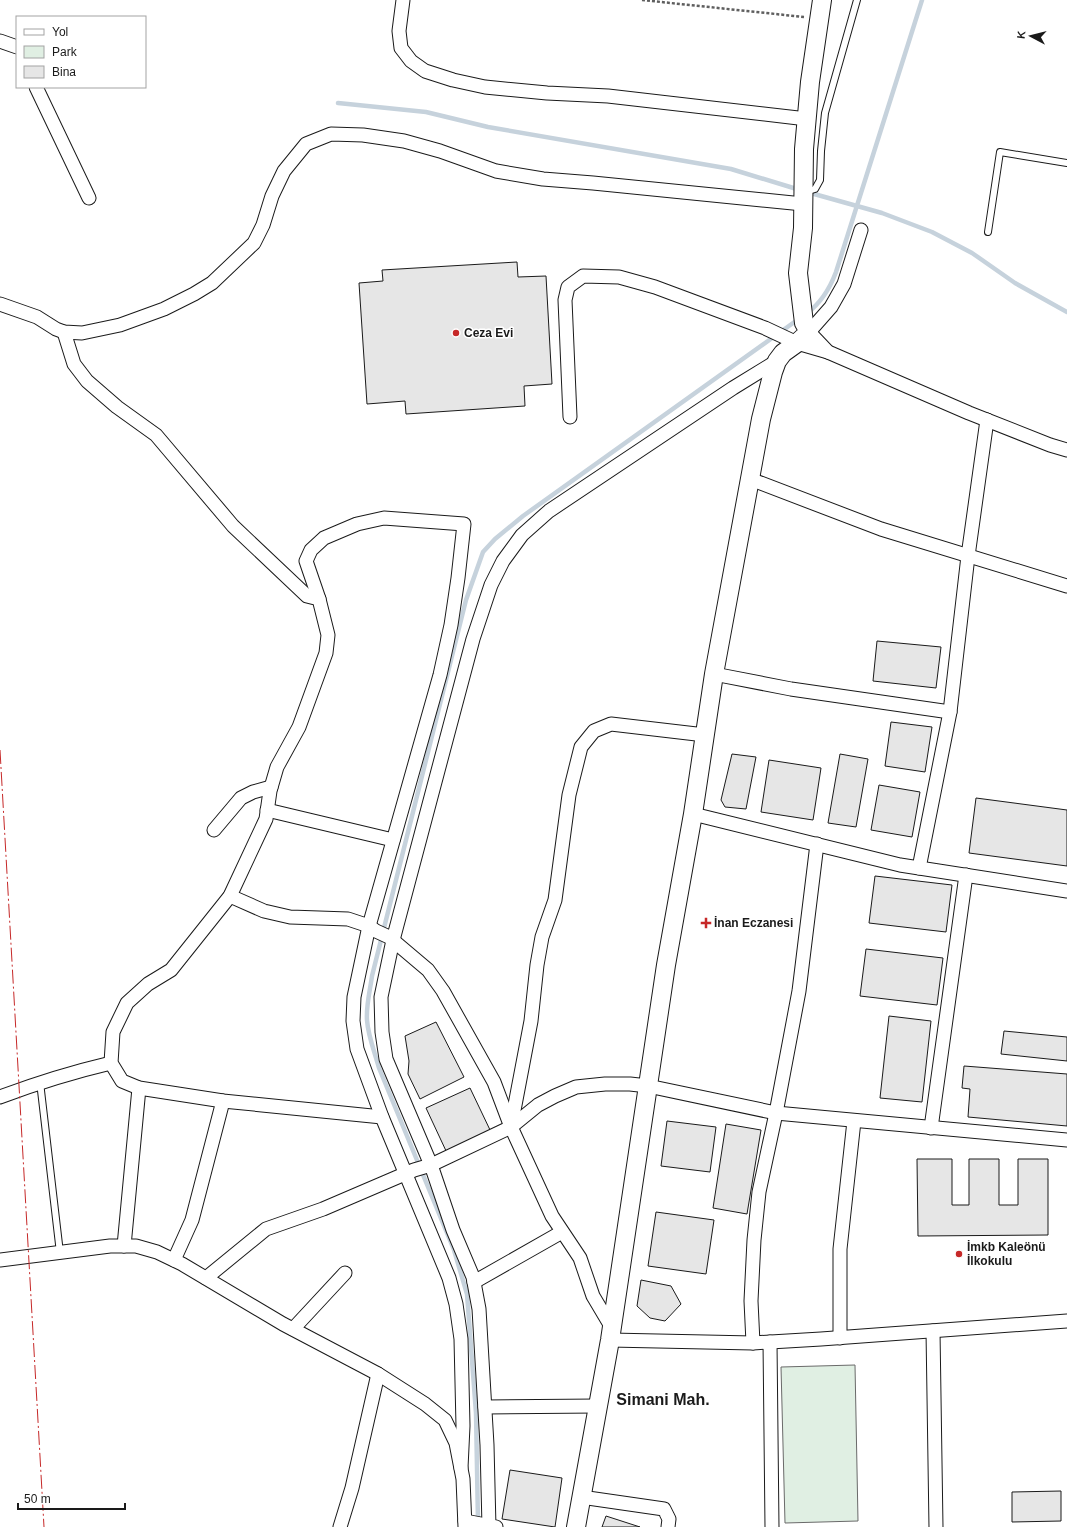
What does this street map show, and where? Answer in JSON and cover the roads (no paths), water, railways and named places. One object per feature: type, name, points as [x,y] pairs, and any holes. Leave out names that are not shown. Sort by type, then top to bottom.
[{"type":"street","points":[[403,0],[399,31],[401,48],[411,61],[425,71],[453,80],[485,87],[547,93],[608,96],[807,119]]},
{"type":"street","points":[[798,334],[801,298],[798,273],[806,193],[807,119],[810,82],[822,0]]},
{"type":"street","points":[[0,41],[16,47]]},
{"type":"street","points":[[36,88],[89,198]]},
{"type":"street","points":[[0,304],[37,317],[56,329],[64,332],[82,333],[120,325],[164,308],[212,283],[254,243],[263,225],[272,196],[284,171],[306,144],[331,134],[404,141],[440,151],[496,171],[543,179],[601,184],[806,193]]},
{"type":"street","points":[[576,1527],[611,1334],[666,965],[714,674],[761,419],[777,361],[798,334],[831,307],[844,284],[861,230]]},
{"type":"street","points":[[570,417],[565,300],[568,287],[583,276],[619,277],[655,286],[764,328],[798,334],[828,352],[988,420],[1050,445],[1067,450]]},
{"type":"street","points":[[64,332],[74,364],[87,381],[117,407],[156,435],[233,526],[308,596],[319,599]]},
{"type":"street","points":[[461,1468],[463,1426],[462,1384],[460,1339],[456,1304],[419,1169],[386,1059],[380,1014],[381,997],[391,938],[473,639],[491,585],[503,561],[522,536],[549,511],[733,388],[777,361]]},
{"type":"street","points":[[919,868],[950,712],[968,556],[988,420]]},
{"type":"street","points":[[750,479],[881,529],[1067,586]]},
{"type":"street","points":[[382,1117],[223,1101],[139,1088],[122,1081],[111,1064],[113,1032],[127,1003],[148,984],[171,970],[230,896],[266,819],[271,787],[277,767],[299,727],[326,653],[328,635],[319,599],[306,561],[311,550],[324,538],[357,524],[384,518],[464,524],[458,578],[440,674],[393,840],[373,928],[354,997],[353,1021],[356,1049],[382,1117],[419,1169],[453,1230],[473,1277],[478,1309],[485,1407],[480,1525]]},
{"type":"street","points":[[714,674],[791,689],[950,712]]},
{"type":"street","points":[[511,1127],[531,1021],[537,965],[542,937],[555,900],[569,794],[581,747],[594,731],[611,724],[705,735]]},
{"type":"street","points":[[214,830],[241,798],[253,792],[271,787]]},
{"type":"street","points":[[267,810],[393,840]]},
{"type":"street","points":[[692,814],[900,865],[1067,891]]},
{"type":"street","points":[[753,1343],[751,1301],[760,1185],[776,1114],[799,991],[816,844]]},
{"type":"street","points":[[931,1128],[966,875]]},
{"type":"street","points":[[230,896],[264,911],[290,917],[348,918],[373,928],[391,938],[428,970],[443,991],[494,1082],[511,1127],[552,1216],[580,1258],[593,1296],[611,1334]]},
{"type":"street","points":[[0,1096],[77,1071],[111,1064]]},
{"type":"street","points":[[206,1278],[266,1229],[324,1209],[419,1169],[511,1127],[538,1105],[576,1087],[604,1084],[630,1084],[648,1086],[776,1114],[1067,1140]]},
{"type":"street","points":[[124,1246],[139,1088]]},
{"type":"street","points":[[174,1260],[192,1220],[223,1101]]},
{"type":"street","points":[[840,1338],[840,1248],[854,1121]]},
{"type":"street","points":[[474,1282],[562,1232]]},
{"type":"street","points":[[0,1260],[110,1246],[136,1246],[157,1252],[174,1260],[293,1329],[378,1374],[425,1404],[445,1420],[456,1443],[461,1468],[480,1525]]},
{"type":"street","points":[[293,1329],[345,1273]]},
{"type":"street","points":[[611,1334],[753,1343],[1067,1321]]},
{"type":"street","points":[[933,1331],[936,1527]]},
{"type":"street","points":[[770,1342],[772,1527]]},
{"type":"street","points":[[340,1527],[352,1488],[378,1374]]},
{"type":"street","points":[[485,1407],[598,1406]]},
{"type":"street","points":[[581,1497],[664,1509],[669,1519],[668,1527]]},
{"type":"lane","points":[[806,193],[820,180],[824,113],[857,0]]},
{"type":"lane","points":[[988,232],[1000,152],[1067,163]]},
{"type":"lane","points":[[40,1082],[60,1253]]},
{"type":"waterway","points":[[807,313],[817,305],[831,284],[836,272],[922,0]]},
{"type":"waterway","points":[[338,103],[426,112],[488,127],[731,169],[800,190]]},
{"type":"waterway","points":[[807,192],[882,213],[932,232],[972,253],[1015,283],[1067,312]]},
{"type":"waterway","points":[[478,1523],[476,1413],[467,1294],[454,1250],[379,1068],[369,1032],[367,1014],[372,976],[466,600],[483,552],[495,539],[523,516],[800,318]]},
{"type":"place","name":"Ceza Evi","points":[[456,333]]},
{"type":"place","name":"İnan Eczanesi","points":[[706,923]]},
{"type":"place","name":"İmkb Kaleönü İlkokulu","points":[[959,1254]]},
{"type":"district","name":"Simani Mah.","points":[[663,1399]]}]
